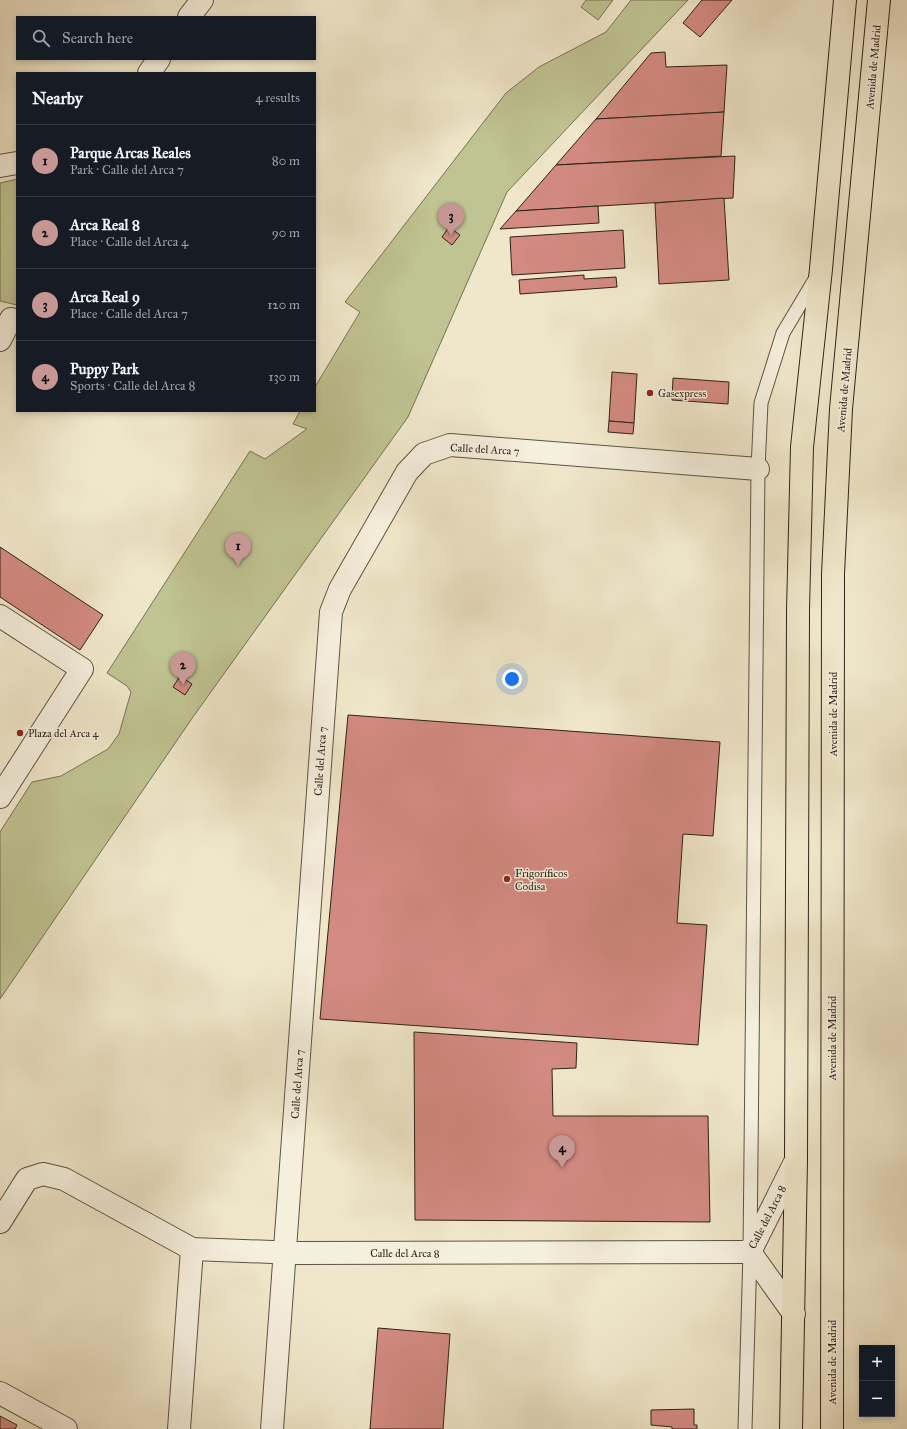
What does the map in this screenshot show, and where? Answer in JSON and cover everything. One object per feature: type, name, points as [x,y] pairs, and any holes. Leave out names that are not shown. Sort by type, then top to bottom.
[{"type":"main road","points":[[791,1429],[796,1160],[798,610],[802,447],[821,269],[845,0]]},
{"type":"main road","name":"Avenida de Madrid","points":[[832,1429],[833,574],[841,409],[879,0]]},
{"type":"street","points":[[190,16],[202,0]]},
{"type":"street","points":[[150,72],[158,60]]},
{"type":"street","points":[[0,166],[16,163]]},
{"type":"street","points":[[0,340],[9,318]]},
{"type":"street","name":"Calle del Arca 7","points":[[272,1429],[331,612],[340,589],[407,472],[424,454],[450,445],[758,469]]},
{"type":"street","points":[[0,616],[82,669],[0,797]]},
{"type":"street","name":"Calle del Arca 8","points":[[0,1222],[27,1179],[43,1174],[64,1179],[192,1249],[284,1253],[750,1252],[796,1160]]},
{"type":"street","points":[[179,1429],[192,1249]]},
{"type":"street","points":[[750,1252],[794,1314]]},
{"type":"street","points":[[0,1393],[66,1429]]},
{"type":"lane","points":[[745,1429],[750,1252],[758,469],[761,403],[783,333],[821,269]]},
{"type":"green space","points":[[586,0],[613,0],[598,20],[581,7]]},
{"type":"green space","points":[[631,0],[688,0],[507,192],[408,417],[193,717],[0,999],[0,832],[32,782],[61,776],[108,749],[119,734],[131,692],[127,686],[107,673],[250,451],[265,459],[307,429],[293,424],[299,412],[316,412],[316,385],[360,312],[345,302],[506,93],[539,67],[606,32]]},
{"type":"green space","points":[[16,179],[16,305],[0,301],[0,183]]},
{"type":"building","points":[[702,0],[732,0],[700,37],[683,23]]},
{"type":"building","points":[[665,52],[666,67],[727,65],[724,112],[596,119],[651,53]]},
{"type":"building","points":[[724,112],[721,156],[556,165],[596,119]]},
{"type":"building","points":[[735,156],[733,198],[516,211],[556,165]]},
{"type":"building","points":[[724,198],[729,280],[659,284],[655,203]]},
{"type":"building","points":[[598,206],[599,223],[500,229],[516,211]]},
{"type":"building","points":[[449,227],[460,235],[452,245],[442,237]]},
{"type":"building","points":[[623,230],[625,268],[512,275],[510,237]]},
{"type":"building","points":[[584,275],[584,279],[616,277],[617,287],[520,294],[519,280]]},
{"type":"building","points":[[612,372],[637,374],[634,423],[609,421]]},
{"type":"building","points":[[673,378],[729,382],[728,404],[672,400]]},
{"type":"building","points":[[609,421],[634,423],[633,434],[608,432]]},
{"type":"building","points":[[0,547],[103,615],[80,650],[0,597]]},
{"type":"building","points":[[180,676],[192,684],[185,695],[173,687]]},
{"type":"building","name":"Frigoríficos Codisa","points":[[348,715],[720,742],[713,836],[683,834],[677,923],[707,925],[698,1045],[320,1019]]},
{"type":"building","points":[[414,1032],[577,1043],[576,1068],[552,1069],[553,1116],[708,1116],[710,1222],[415,1220]]},
{"type":"building","points":[[378,1328],[450,1334],[443,1429],[370,1429]]},
{"type":"building","points":[[694,1409],[694,1425],[697,1425],[697,1429],[672,1429],[672,1427],[651,1425],[651,1410]]},
{"type":"building","points":[[0,1416],[17,1425],[15,1429],[0,1429]]},
{"type":"place","name":"Arca Real 9","points":[[451,236]]},
{"type":"place","name":"Gasexpress","points":[[650,393]]},
{"type":"place","name":"Parque Arcas Reales","points":[[238,566]]},
{"type":"place","name":"Arca Real 8","points":[[183,685]]},
{"type":"place","name":"Plaza del Arca 4","points":[[20,733]]},
{"type":"place","name":"Frigoríficos Codisa","points":[[507,879]]},
{"type":"place","name":"Puppy Park","points":[[562,1168]]}]
